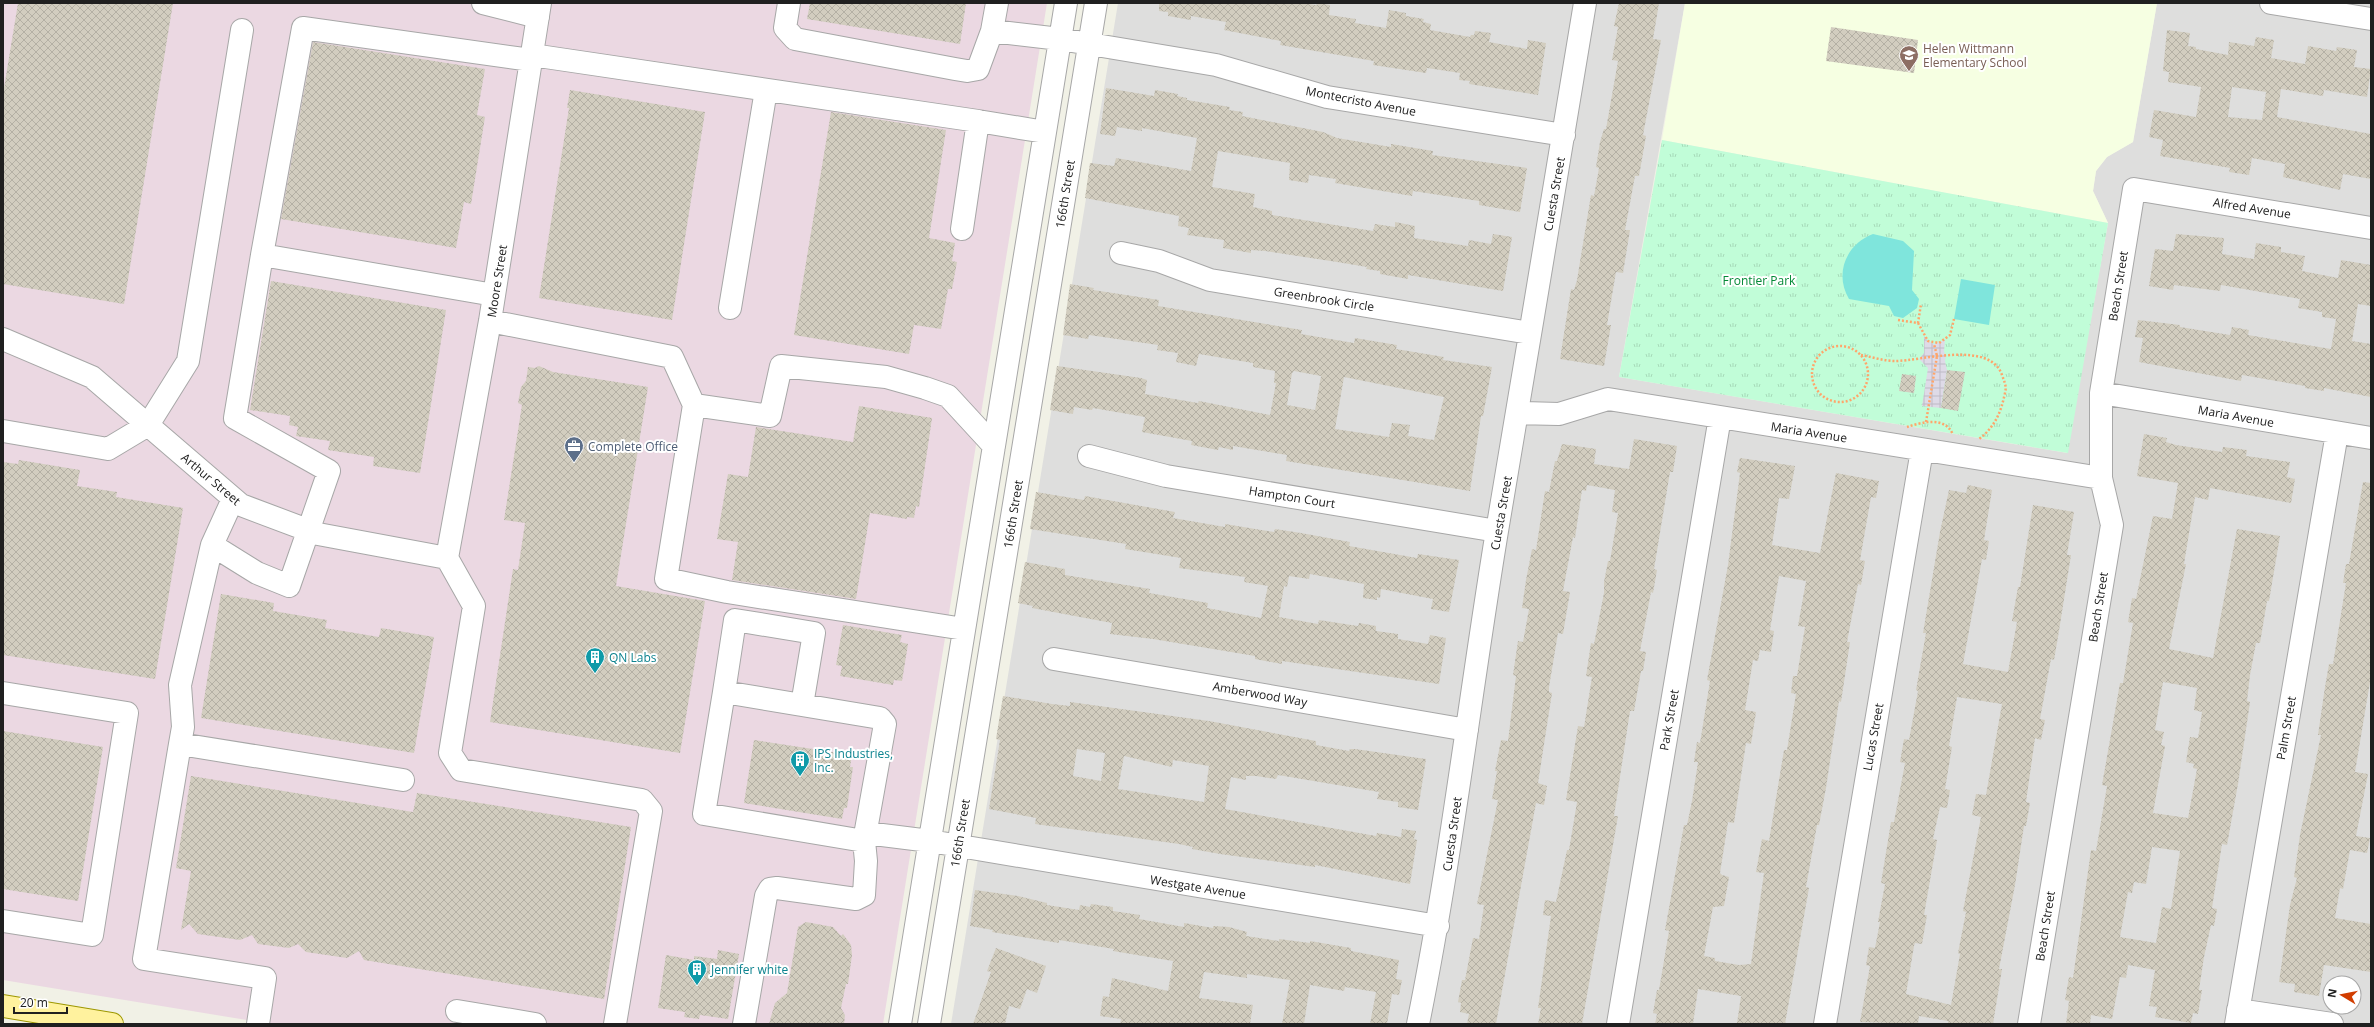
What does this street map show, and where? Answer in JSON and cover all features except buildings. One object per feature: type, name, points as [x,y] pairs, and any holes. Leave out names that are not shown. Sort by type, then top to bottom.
[{"type":"main road","points":[[3,1006],[112,1024]]},
{"type":"street","points":[[483,3],[539,10]]},
{"type":"street","points":[[789,3],[784,28],[795,39],[955,70],[967,71],[978,69],[992,31],[997,3]]},
{"type":"street","points":[[900,1024],[1066,3]]},
{"type":"street","name":"166th Street","points":[[929,1024],[1096,3]]},
{"type":"street","name":"Cuesta Street","points":[[1418,1024],[1438,926],[1497,531],[1519,413],[1530,333],[1585,3]]},
{"type":"street","points":[[2271,3],[2371,19]]},
{"type":"street","name":"Moore Street","points":[[447,558],[490,321],[539,10]]},
{"type":"street","points":[[212,545],[257,573],[290,586],[310,531],[328,471],[235,418],[262,255],[303,28],[766,90],[1045,132]]},
{"type":"street","points":[[3,431],[108,449],[148,425],[188,362],[242,30]]},
{"type":"street","name":"Montecristo Avenue","points":[[992,31],[1060,39],[1216,66],[1327,97],[1564,135]]},
{"type":"street","points":[[730,308],[766,90]]},
{"type":"street","points":[[962,229],[978,121]]},
{"type":"street","name":"Alfred Avenue","points":[[2134,189],[2371,228]]},
{"type":"street","name":"Beach Street","points":[[2029,1024],[2112,525],[2101,478],[2101,393],[2134,189]]},
{"type":"street","name":"Greenbrook Circle","points":[[1121,253],[1160,262],[1210,280],[1530,333]]},
{"type":"street","points":[[262,255],[494,295]]},
{"type":"street","points":[[490,321],[672,357],[694,405],[666,579],[727,592],[964,629]]},
{"type":"street","name":"Arthur Street","points":[[3,339],[92,378],[241,505],[310,531],[447,558]]},
{"type":"street","points":[[694,405],[770,416],[781,366],[886,377],[948,396],[994,446]]},
{"type":"street","name":"Maria Avenue","points":[[2101,393],[2371,438]]},
{"type":"street","name":"Maria Avenue","points":[[1519,413],[1559,414],[1608,399],[2101,478]]},
{"type":"street","name":"Park Street","points":[[1618,1024],[1720,417]]},
{"type":"street","name":"Palm Street","points":[[2237,1017],[2337,433]]},
{"type":"street","name":"Lucas Street","points":[[1825,1024],[1922,450]]},
{"type":"street","name":"Hampton Court","points":[[1089,456],[1166,476],[1497,531]]},
{"type":"street","points":[[234,499],[212,545],[180,685],[183,727],[144,959],[265,978],[258,1024]]},
{"type":"street","points":[[447,558],[474,606],[450,754],[461,770],[642,800],[651,811],[615,1024]]},
{"type":"street","points":[[744,1024],[766,896],[770,889],[777,888],[856,899],[864,895],[866,861],[865,837],[885,724],[880,718],[802,705],[724,692],[735,620],[814,633],[802,705]]},
{"type":"street","name":"Amberwood Way","points":[[1054,659],[1467,730]]},
{"type":"street","name":"Westgate Avenue","points":[[724,692],[704,814],[865,837],[930,841],[958,847],[1438,926]]},
{"type":"street","points":[[3,693],[127,713],[92,935],[3,921]]},
{"type":"street","points":[[180,744],[403,780]]},
{"type":"street","points":[[457,1011],[535,1024]]},
{"type":"street","points":[[2237,1017],[2332,1024]]},
{"type":"path","points":[[1921,304],[1918,323],[1928,341],[1934,344],[1939,343],[1950,335],[1954,319]]},
{"type":"path","points":[[1898,320],[1918,323]]},
{"type":"path","points":[[1926,422],[1937,356],[1934,344]]},
{"type":"path","points":[[1861,356],[1868,368],[1868,374],[1864,388],[1860,393],[1842,402],[1828,399],[1818,390],[1812,371],[1821,354],[1832,347],[1845,346],[1861,356],[1893,361],[1949,354],[1987,360],[2000,370],[2006,387],[2002,408],[1993,425],[1977,440]]},
{"type":"path","points":[[1900,429],[1926,422],[1940,423],[1947,426],[1954,437]]},
{"type":"shaded area","points":[[3,3],[1047,3],[883,1024],[271,1024],[3,980]]},
{"type":"shaded area","points":[[1118,3],[1685,3],[1619,377],[2067,453],[2108,223],[2093,191],[2096,171],[2107,157],[2133,142],[2157,3],[2371,3],[2371,1024],[951,1024]]},
{"type":"shaded area","name":"Helen Wittmann Elementary School","points":[[1685,3],[2157,3],[2133,142],[2107,157],[2096,171],[2093,191],[2108,223],[1662,140]]},
{"type":"shaded area","points":[[1873,234],[1903,241],[1914,251],[1912,290],[1919,299],[1917,308],[1903,318],[1894,316],[1889,306],[1849,299],[1845,289],[1843,270],[1845,261],[1856,245]]},
{"type":"shaded area","points":[[1961,279],[1995,285],[1989,325],[1954,319]]},
{"type":"shaded area","points":[[1924,336],[1928,341],[1934,344],[1945,340],[1944,352],[1946,355],[1945,361],[1947,370],[1941,408],[1922,406],[1928,368],[1919,359],[1924,353]]},
{"type":"green space","name":"Frontier Park","points":[[1662,140],[2108,223],[2068,453],[1619,377]]},
{"type":"place","name":"Helen Wittmann Elementary School","points":[[1909,72]]},
{"type":"place","name":"Complete Office","points":[[574,463]]},
{"type":"place","name":"QN Labs","points":[[595,674]]},
{"type":"place","name":"IPS Industries, Inc.","points":[[800,777]]},
{"type":"place","name":"Jennifer white","points":[[697,986]]}]
